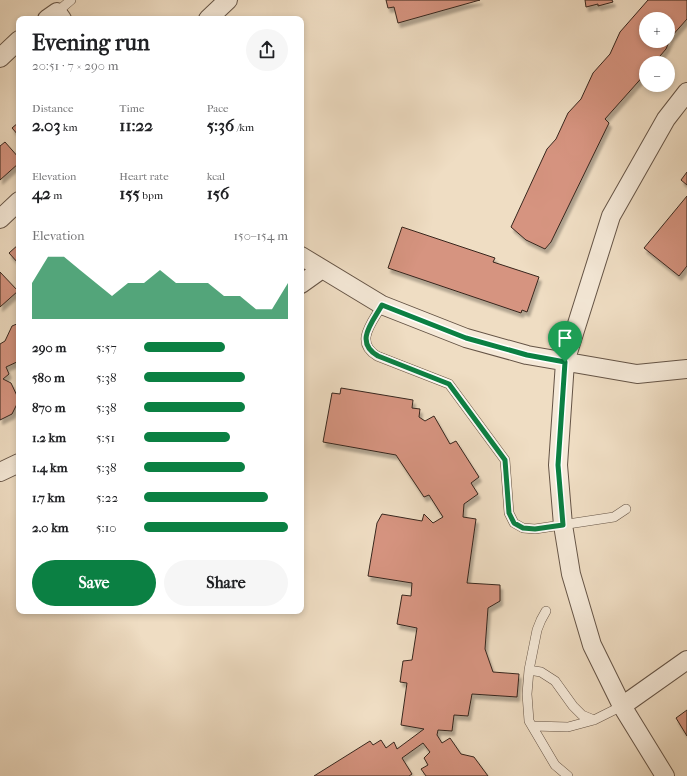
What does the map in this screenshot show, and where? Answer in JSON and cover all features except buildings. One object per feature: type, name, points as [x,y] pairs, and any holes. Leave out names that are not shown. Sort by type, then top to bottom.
[{"type":"street","points":[[211,16],[228,0]]},
{"type":"street","points":[[0,58],[16,43]]},
{"type":"street","points":[[665,776],[622,706],[592,645],[571,574],[563,525],[558,465],[565,362],[611,216],[666,119],[687,92]]},
{"type":"street","points":[[0,219],[16,203]]},
{"type":"street","points":[[304,258],[382,305],[466,338],[527,355],[637,374],[687,369]]},
{"type":"street","points":[[304,282],[322,269]]},
{"type":"street","points":[[0,472],[16,464]]},
{"type":"street","points":[[622,706],[687,660]]},
{"type":"lane","points":[[56,16],[71,0]]},
{"type":"lane","points":[[382,305],[365,335],[366,344],[371,352],[378,356],[449,384],[505,460],[509,513],[514,523],[523,528],[535,529],[614,517],[626,508]]},
{"type":"lane","points":[[546,611],[538,630],[529,670],[527,694],[529,721],[555,765],[568,776]]},
{"type":"lane","points":[[529,670],[541,672],[555,681],[573,706],[582,715],[594,720]]},
{"type":"lane","points":[[533,726],[568,727],[594,720],[622,706]]},
{"type":"route","points":[[382,305],[466,338],[527,355],[565,362],[558,465],[563,525],[535,529],[523,528],[514,523],[509,513],[505,460],[449,384],[371,352],[366,344],[365,335],[382,305]]}]
